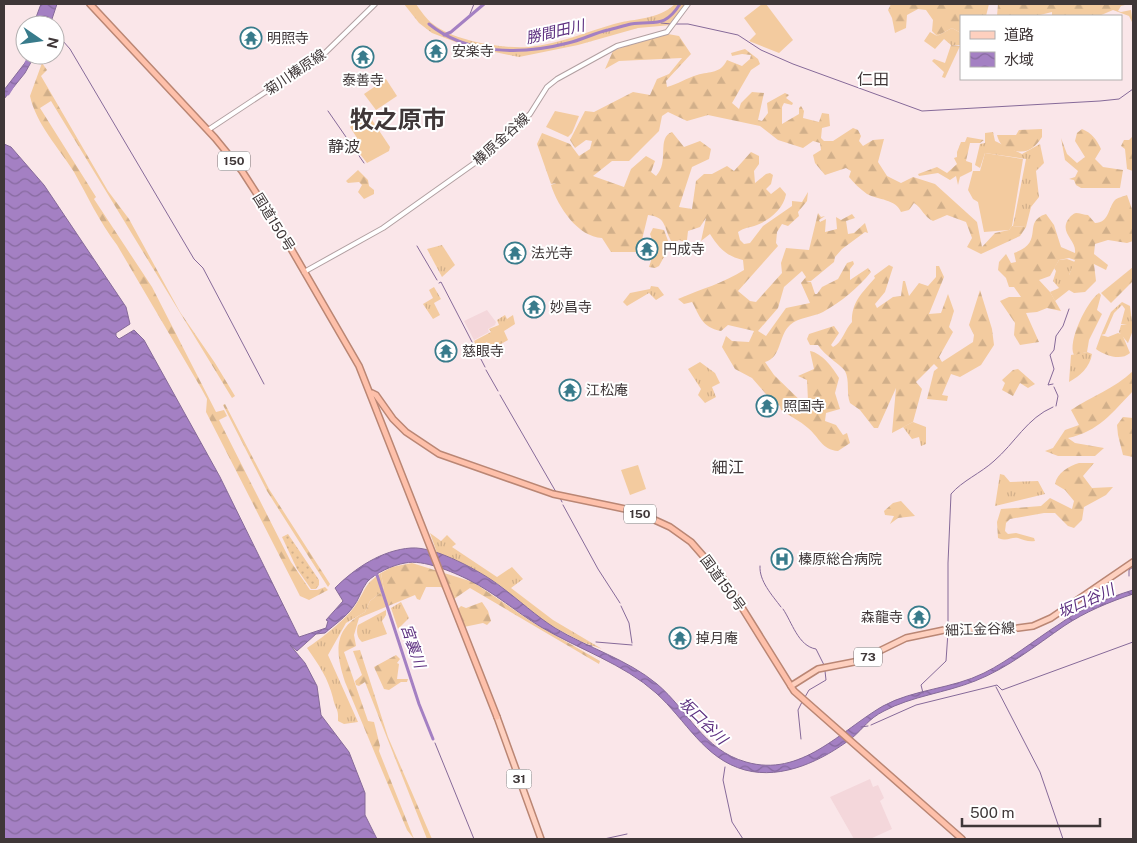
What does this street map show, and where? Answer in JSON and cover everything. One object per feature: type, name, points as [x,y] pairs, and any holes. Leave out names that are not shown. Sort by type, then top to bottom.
[{"type":"highway","name":"国道150号","points":[[90,4],[208,130],[242,171],[359,366],[443,577],[496,718]]},
{"type":"highway","name":"国道150号","points":[[371,393],[376,395],[393,419],[406,432],[440,454],[553,494],[630,510],[670,527],[691,542],[710,562],[799,696],[962,839]]},
{"type":"main road","name":"菊川榛原線","points":[[208,130],[326,52],[375,4]]},
{"type":"main road","name":"榛原金谷線","points":[[304,272],[383,228],[486,155],[530,114],[547,87],[557,79],[617,46],[660,35],[674,24],[688,4]]},
{"type":"main road","name":"細江金谷線","points":[[791,686],[818,670],[858,661],[900,640],[947,629],[1033,626],[1051,618],[1133,562]]},
{"type":"main road","name":"31","points":[[496,718],[540,839]]},
{"type":"shaded area","points":[[487,310],[496,322],[495,325],[488,329],[489,332],[474,340],[464,321]]},
{"type":"shaded area","points":[[870,779],[873,787],[878,785],[884,798],[880,801],[892,829],[870,839],[854,839],[830,797]]},
{"type":"green space","points":[[404,4],[416,4],[430,22],[453,35],[479,43],[506,47],[529,47],[562,41],[614,24],[654,16],[675,4],[685,4],[671,25],[638,28],[578,45],[519,57],[466,46],[432,33],[419,23]]},
{"type":"green space","points":[[762,4],[766,4],[793,40],[779,53],[749,41],[756,34],[744,18]]},
{"type":"green space","points":[[891,4],[989,4],[986,15],[960,15],[960,32],[952,28],[937,36],[932,31],[933,20],[926,10],[918,9],[907,15],[906,28],[895,33],[888,10]]},
{"type":"green space","points":[[998,4],[1129,4],[1121,6],[1118,11],[1131,10],[1133,24],[1129,16],[1113,10],[1101,15],[1052,15],[1052,12],[1040,15],[997,15]]},
{"type":"green space","points":[[952,28],[960,32],[960,45],[951,45],[944,39],[935,49],[924,41],[930,32],[937,36]]},
{"type":"green space","points":[[668,34],[679,36],[691,54],[666,81],[667,87],[697,75],[718,70],[727,60],[742,66],[750,59],[751,55],[732,56],[731,53],[745,49],[758,59],[760,64],[751,70],[732,103],[739,109],[741,103],[752,92],[764,93],[758,120],[762,121],[768,113],[767,103],[785,93],[789,95],[786,98],[793,103],[792,105],[784,103],[782,107],[782,124],[799,114],[801,106],[804,111],[803,118],[819,122],[822,113],[829,114],[830,126],[822,128],[821,138],[824,141],[833,141],[853,128],[858,130],[861,136],[859,141],[863,146],[873,140],[884,139],[878,162],[887,176],[901,183],[913,177],[935,184],[977,222],[982,247],[995,233],[1009,230],[1012,226],[1026,227],[1020,236],[981,254],[967,247],[972,238],[966,222],[947,215],[933,221],[914,203],[909,210],[901,212],[891,202],[864,192],[849,177],[851,171],[846,168],[825,175],[815,163],[813,155],[821,150],[820,143],[813,141],[803,148],[778,140],[760,126],[708,115],[687,121],[668,112],[662,116],[659,131],[629,161],[612,161],[593,176],[624,187],[631,169],[646,156],[655,161],[651,172],[656,176],[662,164],[667,135],[672,132],[684,147],[700,141],[711,149],[709,159],[692,167],[679,207],[692,209],[696,181],[704,174],[712,174],[727,166],[734,171],[751,152],[759,156],[759,164],[754,171],[755,183],[770,173],[773,175],[771,184],[766,189],[771,194],[780,187],[786,194],[779,209],[771,217],[762,223],[738,232],[740,240],[744,244],[750,243],[763,226],[792,206],[792,201],[802,202],[808,192],[807,201],[798,212],[799,216],[788,226],[782,224],[777,232],[776,243],[778,246],[738,291],[750,301],[756,302],[782,273],[781,263],[786,248],[809,250],[818,213],[821,217],[825,216],[819,220],[820,222],[826,219],[825,232],[837,229],[836,217],[841,220],[852,214],[855,218],[846,221],[848,234],[854,233],[865,223],[868,233],[865,232],[842,249],[835,257],[834,262],[811,281],[806,282],[811,282],[815,294],[817,294],[822,287],[838,279],[847,263],[853,261],[854,264],[850,269],[850,280],[868,268],[871,272],[855,289],[836,304],[823,312],[798,320],[790,325],[783,335],[774,356],[765,362],[774,375],[810,410],[812,407],[808,401],[807,380],[798,376],[814,369],[810,351],[823,358],[830,366],[839,378],[835,393],[840,409],[826,413],[825,421],[836,425],[843,435],[847,433],[850,443],[838,451],[824,446],[808,428],[781,410],[780,406],[772,401],[752,378],[735,369],[722,347],[726,336],[732,341],[749,342],[754,331],[728,325],[721,331],[709,327],[702,320],[692,302],[684,304],[678,299],[744,270],[743,260],[724,251],[710,234],[701,241],[706,218],[700,227],[688,231],[685,242],[679,240],[673,244],[662,221],[659,218],[648,215],[639,252],[611,252],[602,238],[593,236],[577,227],[564,211],[554,194],[551,185],[556,183],[551,184],[537,144],[542,133],[570,144],[579,156],[590,149],[592,141],[586,140],[575,148],[570,140],[585,111],[594,112],[633,92],[650,95],[657,79],[669,74],[682,58],[619,61],[605,69],[613,51]],"holes":[[[802,271],[806,277],[801,283],[810,303],[786,308],[766,336],[758,331],[778,308],[784,287]]]},
{"type":"green space","points":[[951,45],[960,46],[945,78],[942,77],[944,72],[932,61],[934,59],[945,63]]},
{"type":"green space","points":[[41,65],[43,65],[47,70],[41,76],[108,191],[129,219],[180,312],[235,396],[232,398],[51,101],[40,108],[96,197],[94,199],[152,287],[216,412],[224,410],[227,416],[219,420],[291,562],[310,590],[325,587],[328,590],[309,600],[300,596],[206,412],[207,399],[74,172],[37,116],[30,96]]},
{"type":"green space","points":[[386,79],[397,96],[376,110],[364,94]]},
{"type":"green space","points":[[555,111],[579,116],[572,133],[568,137],[546,127]]},
{"type":"green space","points":[[368,114],[390,147],[389,151],[367,163],[353,145],[359,141],[350,127]]},
{"type":"green space","points":[[1042,129],[1042,137],[1035,146],[1022,152],[1005,147],[997,135],[1016,135],[1019,130]]},
{"type":"green space","points":[[1082,129],[1098,143],[1101,149],[1095,159],[1103,167],[1123,170],[1120,188],[1081,188],[1076,185],[1074,180],[1069,179],[1075,177],[1078,171],[1065,160],[1061,138],[1067,154],[1077,163],[1085,157],[1075,141],[1077,133]]},
{"type":"green space","points":[[993,132],[995,141],[1022,154],[1040,144],[1044,163],[1036,171],[1039,197],[1031,207],[1026,227],[1013,226],[1026,159],[985,153],[980,168],[975,165],[980,144],[985,143],[985,133]]},
{"type":"green space","points":[[1133,136],[1133,171],[1127,169],[1125,149],[1121,146],[1124,140],[1129,140]]},
{"type":"green space","points":[[967,137],[984,140],[980,143],[970,143],[966,161],[972,163],[972,171],[960,177],[958,185],[956,176],[950,180],[938,173],[919,176],[918,174],[937,167],[947,173],[957,164],[954,158],[957,157],[961,142],[965,142]]},
{"type":"green space","points":[[985,153],[1023,159],[1012,226],[1009,230],[984,232],[978,202],[973,199],[968,190],[973,171],[980,171]]},
{"type":"green space","points":[[358,170],[368,180],[369,186],[374,190],[374,194],[364,199],[358,192],[362,185],[359,182],[348,183],[346,181]]},
{"type":"green space","points":[[1127,195],[1133,212],[1133,241],[1127,243],[1108,240],[1095,244],[1094,254],[1108,265],[1106,270],[1094,264],[1096,281],[1085,292],[1074,293],[1069,290],[1069,275],[1075,260],[1069,258],[1059,260],[1050,276],[1039,280],[1050,292],[1061,311],[1047,308],[1037,312],[1026,313],[1039,342],[1020,345],[1014,335],[1015,323],[1000,301],[1009,297],[1021,297],[1014,287],[1009,287],[1006,278],[998,270],[999,262],[1006,254],[1011,263],[1016,262],[1014,253],[1029,243],[1032,238],[1035,222],[1046,214],[1054,225],[1061,247],[1075,253],[1075,248],[1066,232],[1067,222],[1070,217],[1075,213],[1079,213],[1088,215],[1095,223],[1103,221],[1115,200]]},
{"type":"green space","points":[[653,228],[664,230],[670,246],[659,266],[655,268],[649,267],[655,248],[650,234]]},
{"type":"green space","points":[[442,245],[455,265],[442,277],[427,249]]},
{"type":"green space","points":[[1067,259],[1075,262],[1069,275],[1069,290],[1055,301],[1050,292],[1059,288],[1053,281],[1056,271],[1054,268],[1059,260]]},
{"type":"green space","points":[[889,265],[893,267],[885,292],[875,304],[877,308],[893,297],[901,296],[903,281],[905,281],[909,296],[919,283],[928,286],[936,277],[936,266],[939,266],[944,277],[929,314],[941,313],[948,294],[954,311],[949,327],[953,332],[939,357],[942,362],[973,342],[974,335],[969,325],[980,290],[992,329],[994,345],[981,365],[960,377],[951,374],[942,395],[948,396],[947,401],[927,399],[934,371],[938,368],[934,364],[916,382],[922,389],[913,422],[892,433],[896,388],[878,428],[874,428],[860,410],[850,403],[845,371],[818,345],[810,345],[807,339],[809,334],[834,326],[839,333],[831,345],[833,347],[836,345],[852,322],[853,309],[862,293],[875,278],[874,276]]},
{"type":"green space","points":[[1133,267],[1133,281],[1111,303],[1101,293]]},
{"type":"green space","points":[[651,286],[658,287],[664,295],[656,300],[649,293],[627,306],[623,302],[630,293],[650,289]]},
{"type":"green space","points":[[434,287],[441,299],[434,303],[440,315],[433,319],[423,304],[433,298],[429,290]]},
{"type":"green space","points":[[1099,293],[1101,295],[1097,310],[1102,314],[1089,340],[1087,352],[1074,355],[1073,341],[1079,322],[1089,304]]},
{"type":"green space","points":[[1122,302],[1130,306],[1133,330],[1128,343],[1119,332],[1121,325],[1127,324],[1121,324],[1125,309],[1122,305],[1114,313],[1105,334],[1101,335],[1111,312]]},
{"type":"green space","points":[[505,315],[507,319],[513,315],[515,324],[504,331],[508,340],[492,349],[487,342],[477,347],[474,341],[491,332],[489,329],[499,325],[497,320]]},
{"type":"green space","points":[[1118,333],[1122,334],[1130,353],[1122,357],[1113,357],[1096,349],[1101,335],[1108,337]]},
{"type":"green space","points":[[1087,352],[1092,354],[1087,367],[1081,374],[1069,382],[1071,355]]},
{"type":"green space","points":[[700,362],[715,373],[720,383],[712,387],[716,397],[705,403],[698,395],[701,389],[688,369]]},
{"type":"green space","points":[[1018,369],[1035,384],[1028,388],[1020,383],[1013,396],[1002,390],[1005,383],[1002,380],[1013,370]]},
{"type":"green space","points":[[1133,371],[1133,391],[1119,406],[1096,426],[1079,435],[1068,438],[1075,443],[1104,448],[1095,456],[1058,456],[1045,451],[1053,448],[1065,430],[1079,425],[1071,410],[1111,388]]},
{"type":"green space","points":[[225,404],[269,489],[330,584],[328,587],[267,491],[223,405]]},
{"type":"green space","points":[[1123,417],[1133,418],[1133,457],[1123,455],[1118,435],[1117,425]]},
{"type":"green space","points":[[913,422],[926,427],[926,444],[921,446],[919,437],[912,439],[903,427]]},
{"type":"green space","points":[[1079,463],[1094,463],[1083,476],[1092,488],[1113,487],[1106,495],[1084,507],[1082,520],[1074,528],[1068,526],[1055,513],[1044,513],[1010,519],[1006,523],[1005,531],[1008,534],[1016,533],[1034,538],[1035,541],[1018,538],[1004,540],[998,538],[997,522],[1001,509],[1041,506],[1050,498],[1072,509],[1074,501],[1065,490],[1055,484],[1058,476],[1071,466]]},
{"type":"green space","points":[[638,465],[646,489],[630,495],[621,470]]},
{"type":"green space","points":[[1000,474],[1004,475],[1010,482],[1038,481],[1045,494],[995,506]]},
{"type":"green space","points":[[901,501],[915,516],[898,518],[890,524],[894,516],[885,515],[884,511],[893,503]]},
{"type":"green space","points":[[430,533],[441,541],[447,535],[456,544],[452,547],[497,577],[512,567],[523,579],[511,588],[553,620],[602,649],[582,642],[548,624],[498,584],[464,564],[437,553]]},
{"type":"green space","points":[[288,534],[319,580],[319,585],[316,589],[311,589],[297,569],[282,537]]},
{"type":"green space","points":[[412,563],[473,582],[532,622],[600,661],[599,664],[470,588],[454,599],[441,587],[426,587],[420,600],[415,595],[359,618],[354,635],[356,646],[344,652],[368,721],[374,722],[380,746],[379,751],[414,839],[407,830],[345,682],[338,651],[342,633],[347,626],[365,612],[370,601],[384,590],[381,573],[392,567]]},
{"type":"green space","points":[[381,573],[384,590],[370,601],[365,612],[346,623],[328,655],[358,722],[344,724],[338,721],[329,684],[307,648],[345,617],[355,606],[368,584]]},
{"type":"green space","points":[[401,602],[409,618],[398,629],[391,608]]},
{"type":"green space","points":[[482,602],[488,611],[491,621],[487,625],[483,623],[464,627],[457,610],[461,606],[466,608]]},
{"type":"green space","points":[[386,610],[386,615],[382,621],[387,634],[362,642],[357,634],[358,625]]},
{"type":"green space","points":[[360,650],[388,737],[432,839],[427,839],[365,682],[359,686],[356,685],[355,681],[362,675],[353,651]]},
{"type":"green space","points":[[396,655],[400,659],[397,663],[399,664],[397,679],[408,679],[407,682],[401,682],[389,690],[384,689],[374,667]]},
{"type":"water","points":[[41,4],[57,4],[53,15],[37,15]]},
{"type":"water","points":[[23,65],[29,65],[4,99],[4,90]]},
{"type":"water","points":[[4,144],[11,147],[44,185],[126,307],[130,324],[116,333],[116,336],[119,339],[134,330],[144,340],[220,477],[299,637],[326,628],[328,621],[326,620],[343,601],[335,588],[360,567],[379,556],[400,549],[421,548],[432,551],[445,555],[482,574],[555,628],[645,675],[668,694],[707,739],[718,748],[746,762],[766,765],[785,764],[802,758],[895,700],[959,683],[984,673],[1066,619],[1104,600],[1133,590],[1133,594],[1080,616],[1032,649],[987,676],[884,711],[870,720],[852,738],[828,754],[788,770],[759,772],[731,765],[718,757],[696,738],[656,693],[643,683],[615,665],[541,627],[479,585],[438,567],[412,562],[400,564],[384,570],[370,579],[350,611],[325,633],[316,634],[297,651],[290,645],[305,663],[317,686],[321,715],[349,752],[365,793],[365,815],[377,839],[4,839]]},
{"type":"waterway","points":[[470,14],[474,4]]},
{"type":"waterway","points":[[444,35],[451,32],[484,4]]},
{"type":"waterway","name":"勝間田川","points":[[429,24],[460,42],[478,47],[496,50],[532,49],[573,42],[603,31],[631,24],[659,22],[669,17],[680,4]]},
{"type":"waterway","name":"勝間田川","points":[[661,23],[671,24]]},
{"type":"waterway","points":[[675,24],[688,24],[738,35],[761,50],[793,64],[922,111],[1100,101],[1119,99],[1133,89]]},
{"type":"waterway","points":[[65,43],[194,259],[203,268],[264,384]]},
{"type":"waterway","name":"勝間田川","points":[[8,94],[13,86]]},
{"type":"waterway","points":[[328,111],[364,163]]},
{"type":"waterway","points":[[417,246],[437,280]]},
{"type":"waterway","points":[[439,283],[441,282],[485,367]]},
{"type":"waterway","points":[[1053,384],[1048,385],[1054,369],[1050,355],[1054,350],[1056,336],[1063,326],[1069,309]]},
{"type":"waterway","points":[[486,370],[498,391]]},
{"type":"waterway","points":[[1054,387],[1058,396],[1056,406]]},
{"type":"waterway","points":[[500,395],[556,492]]},
{"type":"waterway","points":[[948,628],[951,494],[994,461],[1028,424],[1053,407]]},
{"type":"waterway","points":[[560,498],[562,502]]},
{"type":"waterway","points":[[563,505],[598,569],[620,603]]},
{"type":"waterway","points":[[760,566],[764,582],[781,607]]},
{"type":"waterway","points":[[1129,576],[1129,570],[1133,567]]},
{"type":"waterway","name":"宮裏川","points":[[373,573],[377,575],[419,704],[433,739]]},
{"type":"waterway","points":[[621,606],[629,623],[632,643]]},
{"type":"waterway","points":[[783,609],[796,633],[805,643],[816,649],[824,665]]},
{"type":"waterway","points":[[923,693],[921,685],[946,661],[948,632]]},
{"type":"waterway","points":[[596,642],[632,645]]},
{"type":"waterway","points":[[871,725],[916,705],[997,685],[1002,690],[1133,642]]},
{"type":"waterway","name":"坂口谷川","points":[[586,645],[592,646]]},
{"type":"waterway","points":[[805,697],[809,690],[826,680],[825,671]]},
{"type":"waterway","points":[[996,687],[1040,772],[1063,839]]},
{"type":"waterway","points":[[801,739],[798,710],[802,702]]},
{"type":"waterway","name":"坂口谷川","points":[[861,727],[868,726]]},
{"type":"waterway","name":"宮裏川","points":[[435,743],[474,839]]},
{"type":"waterway","points":[[725,767],[723,780],[732,822],[743,839]]},
{"type":"waterway","points":[[604,839],[627,834]]},
{"type":"place","name":"明照寺","points":[[251,38]]},
{"type":"place","name":"安楽寺","points":[[436,51]]},
{"type":"place","name":"泰善寺","points":[[363,57]]},
{"type":"place","name":"円成寺","points":[[647,249]]},
{"type":"place","name":"法光寺","points":[[515,253]]},
{"type":"place","name":"妙昌寺","points":[[534,307]]},
{"type":"place","name":"慈眼寺","points":[[446,351]]},
{"type":"place","name":"江松庵","points":[[570,390]]},
{"type":"place","name":"照国寺","points":[[767,406]]},
{"type":"place","name":"榛原総合病院","points":[[782,559]]},
{"type":"place","name":"森龍寺","points":[[919,617]]},
{"type":"place","name":"掉月庵","points":[[680,638]]},
{"type":"district","name":"仁田","points":[[873,79]]},
{"type":"district","name":"牧之原市","points":[[398,120]]},
{"type":"district","name":"静波","points":[[344,146]]},
{"type":"district","name":"細江","points":[[728,467]]}]
